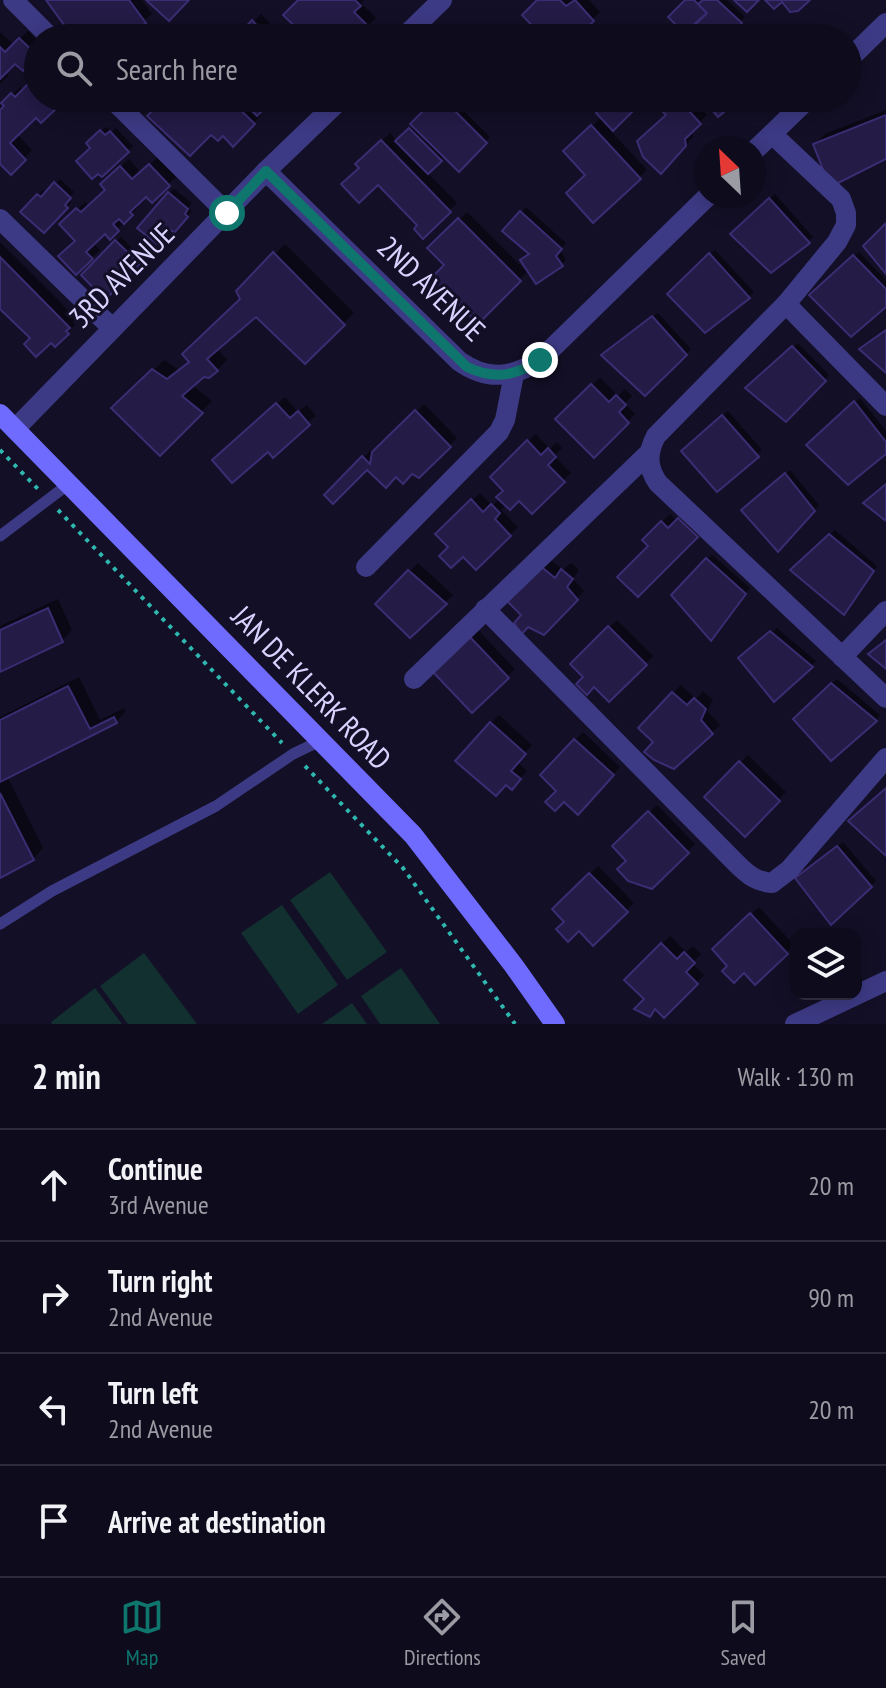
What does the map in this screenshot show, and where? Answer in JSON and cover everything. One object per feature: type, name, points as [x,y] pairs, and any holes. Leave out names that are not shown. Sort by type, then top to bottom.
[{"type":"street","points":[[13,0],[37,24]]},
{"type":"street","points":[[417,24],[442,0]]},
{"type":"street","points":[[862,46],[886,23]]},
{"type":"street","points":[[125,112],[227,213]]},
{"type":"street","name":"3RD AVENUE","points":[[7,422],[112,328],[327,112]]},
{"type":"street","points":[[766,140],[795,112]]},
{"type":"street","points":[[414,679],[649,453],[656,436],[786,304],[837,242],[846,225],[841,199],[772,134]]},
{"type":"street","name":"2ND AVENUE","points":[[266,171],[459,361],[485,375],[514,374]]},
{"type":"street","points":[[366,567],[499,432],[505,420],[514,374],[540,360],[559,343],[696,208]]},
{"type":"street","points":[[0,219],[112,328]]},
{"type":"street","points":[[786,304],[886,406]]},
{"type":"street","name":"JAN DE KLERK ROAD","points":[[7,422],[322,740],[421,845],[555,1024]]},
{"type":"street","points":[[649,453],[652,474],[658,483],[886,698]]},
{"type":"street","points":[[485,609],[736,863],[750,876],[763,882],[772,883],[789,870],[886,758]]},
{"type":"street","points":[[842,657],[886,611]]},
{"type":"street","points":[[795,1024],[886,981]]},
{"type":"lane","points":[[0,536],[70,483]]},
{"type":"lane","points":[[0,924],[52,891],[216,806],[293,754],[322,740]]},
{"type":"path","points":[[0,450],[403,868],[515,1024]]},
{"type":"green space","points":[[330,872],[387,952],[347,980],[290,900]]},
{"type":"green space","points":[[282,905],[338,985],[298,1014],[241,933]]},
{"type":"green space","points":[[144,953],[197,1024],[128,1024],[100,986]]},
{"type":"green space","points":[[401,968],[440,1024],[380,1024],[361,996]]},
{"type":"green space","points":[[95,988],[122,1024],[52,1024],[51,1022]]},
{"type":"green space","points":[[352,1003],[367,1024],[322,1024]]},
{"type":"building","points":[[46,0],[129,0],[146,23],[145,24],[63,24]]},
{"type":"building","points":[[146,0],[189,0],[169,21]]},
{"type":"building","points":[[298,0],[355,0],[361,6],[354,12],[366,24],[292,24],[283,15]]},
{"type":"building","points":[[537,0],[560,0],[566,6],[575,0],[594,21],[591,24],[531,24],[522,15]]},
{"type":"building","points":[[685,0],[694,0],[707,13],[694,24],[675,24],[668,17]]},
{"type":"building","points":[[703,0],[717,0],[742,23],[696,24],[707,13],[698,4]]},
{"type":"building","points":[[734,0],[759,0],[747,12]]},
{"type":"building","points":[[765,0],[810,0],[798,11],[790,12],[782,2],[774,9]]},
{"type":"building","points":[[19,38],[24,43],[24,70],[15,64],[0,79],[0,47],[5,52]]},
{"type":"building","points":[[24,88],[24,112],[53,112],[41,123],[36,118],[10,143],[26,160],[11,175],[0,164],[0,110],[4,106],[1,103],[11,93],[15,97]]},
{"type":"building","points":[[151,112],[243,112],[255,124],[233,147],[223,136],[218,141],[211,135],[190,156],[147,116]]},
{"type":"building","points":[[422,112],[456,112],[487,143],[459,172],[410,124]]},
{"type":"building","points":[[597,112],[632,112],[613,131]]},
{"type":"building","points":[[663,112],[690,112],[701,124],[685,139],[686,146],[661,174],[643,157],[637,141],[666,115]]},
{"type":"building","points":[[886,115],[886,159],[830,187],[813,144]]},
{"type":"building","points":[[591,125],[641,179],[593,223],[566,193],[585,175],[563,151]]},
{"type":"building","points":[[409,128],[442,161],[428,174],[395,141]]},
{"type":"building","points":[[100,130],[105,135],[110,131],[129,152],[102,177],[98,174],[92,179],[76,161],[90,148],[86,143]]},
{"type":"building","points":[[381,140],[451,212],[423,239],[414,229],[417,225],[378,185],[359,203],[341,184],[359,168],[355,164]]},
{"type":"building","points":[[149,164],[170,186],[152,203],[146,197],[130,212],[133,215],[124,224],[119,219],[113,224],[119,231],[110,240],[105,234],[86,252],[93,259],[76,275],[58,256],[75,241],[59,224],[76,208],[81,212],[105,190],[100,184],[120,166],[132,179]]},
{"type":"building","points":[[54,182],[71,198],[65,205],[68,208],[44,233],[20,212],[37,194],[41,197]]},
{"type":"building","points":[[168,192],[188,209],[185,214],[188,217],[174,233],[170,229],[157,244],[137,228]]},
{"type":"building","points":[[769,198],[810,243],[771,273],[730,234],[758,208],[766,208]]},
{"type":"building","points":[[520,211],[562,249],[556,256],[563,266],[536,284],[520,260],[529,254],[502,231]]},
{"type":"building","points":[[458,218],[521,281],[478,324],[456,302],[459,299],[450,290],[443,297],[427,282],[444,265],[427,248]]},
{"type":"building","points":[[886,223],[886,274],[863,246]]},
{"type":"building","points":[[115,240],[140,264],[109,296],[105,292],[101,296],[81,275]]},
{"type":"building","points":[[273,252],[345,325],[305,364],[256,317],[207,359],[218,371],[209,378],[204,377],[182,396],[203,413],[160,456],[111,408],[152,369],[167,379],[189,362],[182,354],[240,299],[236,291]]},
{"type":"building","points":[[709,253],[750,298],[705,333],[667,294]]},
{"type":"building","points":[[853,255],[886,289],[886,307],[851,337],[809,295]]},
{"type":"building","points":[[0,257],[70,328],[66,331],[69,334],[55,347],[51,343],[36,357],[24,344],[30,338],[0,309]]},
{"type":"building","points":[[652,316],[687,355],[645,396],[601,355]]},
{"type":"building","points":[[886,330],[886,373],[859,349]]},
{"type":"building","points":[[792,346],[826,381],[786,422],[745,388]]},
{"type":"building","points":[[591,384],[609,402],[616,395],[626,405],[619,412],[629,423],[594,458],[555,419]]},
{"type":"building","points":[[854,401],[886,442],[886,454],[848,485],[806,445]]},
{"type":"building","points":[[276,403],[290,418],[298,411],[310,425],[273,458],[268,452],[232,483],[212,460]]},
{"type":"building","points":[[415,410],[451,447],[419,478],[412,474],[403,484],[396,477],[386,488],[367,470],[333,504],[324,495],[362,456],[370,464],[372,452]]},
{"type":"building","points":[[722,415],[759,457],[717,492],[681,451]]},
{"type":"building","points":[[527,440],[541,455],[548,448],[556,457],[548,465],[565,482],[532,514],[519,501],[510,510],[496,497],[503,491],[490,477]]},
{"type":"building","points":[[785,473],[815,511],[778,552],[741,510]]},
{"type":"building","points":[[886,484],[886,521],[863,503]]},
{"type":"building","points":[[471,499],[483,512],[491,504],[500,513],[495,519],[511,536],[476,570],[463,557],[451,568],[439,556],[448,547],[435,534]]},
{"type":"building","points":[[678,518],[698,537],[638,597],[617,577],[648,546],[642,540],[661,521],[668,528]]},
{"type":"building","points":[[829,534],[874,571],[844,615],[790,570]]},
{"type":"building","points":[[706,558],[746,594],[711,641],[671,595]]},
{"type":"building","points":[[538,564],[555,578],[561,569],[573,579],[567,587],[578,600],[544,635],[528,627],[522,634],[514,623],[521,615],[504,598]]},
{"type":"building","points":[[408,570],[447,604],[410,638],[375,604]]},
{"type":"building","points":[[48,608],[63,642],[0,672],[0,630]]},
{"type":"building","points":[[608,626],[647,665],[609,702],[594,687],[587,695],[576,684],[583,677],[570,664]]},
{"type":"building","points":[[770,631],[813,667],[774,702],[738,658]]},
{"type":"building","points":[[470,637],[509,678],[472,713],[433,672]]},
{"type":"building","points":[[886,640],[886,669],[868,654]]},
{"type":"building","points":[[831,683],[877,721],[831,761],[793,719]]},
{"type":"building","points":[[68,686],[90,729],[114,717],[117,723],[0,782],[0,720]]},
{"type":"building","points":[[672,692],[687,705],[694,698],[706,709],[701,720],[713,734],[674,769],[644,752],[653,742],[638,728]]},
{"type":"building","points":[[490,722],[526,754],[511,771],[521,779],[512,790],[506,785],[496,796],[455,761]]},
{"type":"building","points":[[574,739],[614,775],[578,815],[564,802],[555,811],[545,802],[556,791],[540,775]]},
{"type":"building","points":[[739,761],[780,801],[745,837],[704,797]]},
{"type":"building","points":[[886,788],[886,856],[848,821]]},
{"type":"building","points":[[0,793],[34,860],[0,878]]},
{"type":"building","points":[[648,811],[689,853],[652,889],[628,881],[617,869],[626,861],[612,846]]},
{"type":"building","points":[[837,846],[872,887],[831,925],[795,878]]},
{"type":"building","points":[[589,873],[628,912],[593,946],[579,931],[568,942],[556,929],[564,922],[552,909]]},
{"type":"building","points":[[750,913],[788,954],[755,985],[744,973],[734,983],[722,971],[727,966],[712,949]]},
{"type":"building","points":[[661,943],[677,959],[684,952],[695,963],[686,972],[698,984],[664,1018],[655,1009],[650,1017],[634,1009],[644,999],[624,980]]},
{"type":"route","points":[[227,213],[266,171],[467,367],[485,375],[502,376],[514,374],[540,360]]}]
